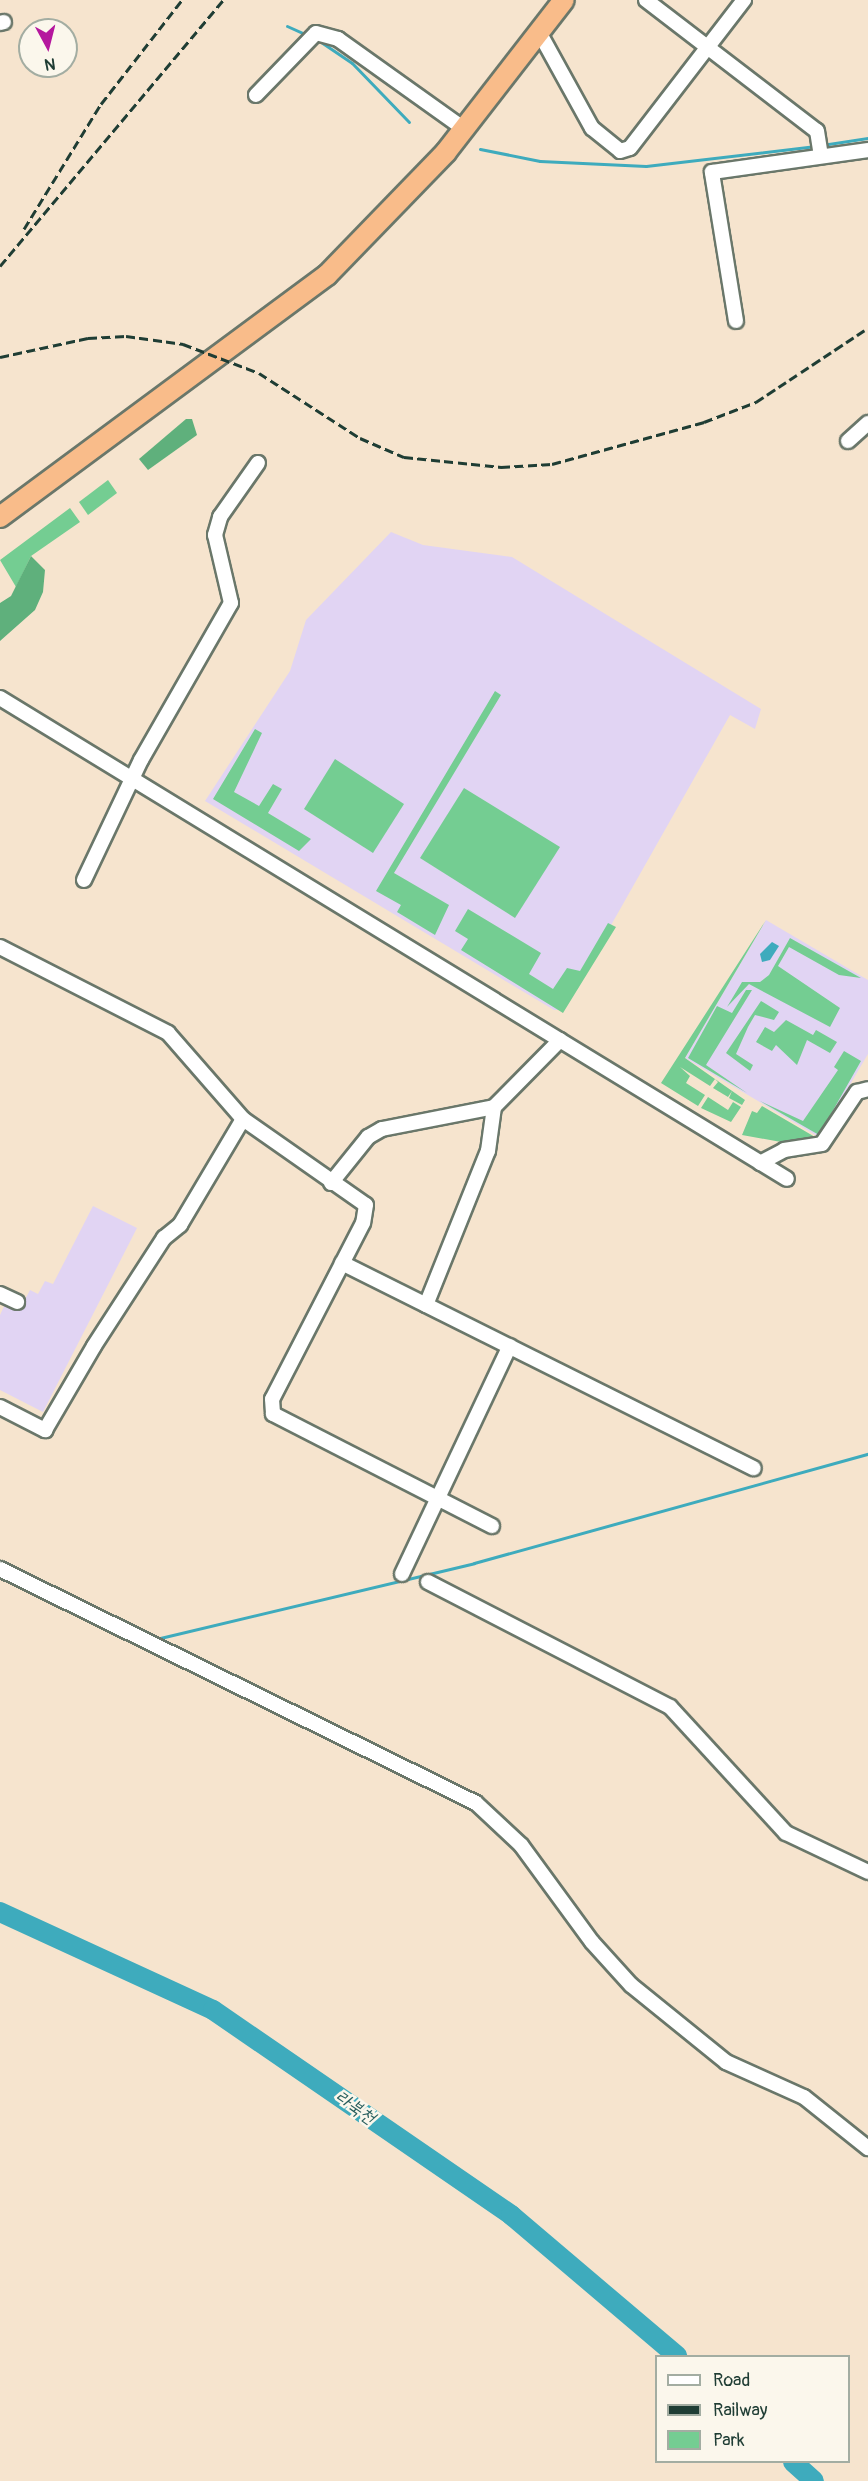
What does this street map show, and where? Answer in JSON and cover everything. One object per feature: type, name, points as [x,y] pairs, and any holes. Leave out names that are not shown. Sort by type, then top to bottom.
[{"type":"highway","points":[[0,518],[327,275],[465,129],[564,0]]},
{"type":"street","points":[[646,0],[708,48],[819,143]]},
{"type":"street","points":[[539,33],[592,128],[620,151],[630,148],[744,0]]},
{"type":"street","points":[[256,95],[312,37],[338,39],[465,129]]},
{"type":"street","points":[[736,321],[712,172],[819,143],[868,150]]},
{"type":"street","points":[[848,441],[868,423]]},
{"type":"street","points":[[84,880],[133,777],[231,603],[215,536],[220,517],[258,463]]},
{"type":"street","points":[[0,698],[133,777],[787,1179]]},
{"type":"street","points":[[0,947],[168,1033],[243,1119],[331,1183],[366,1205],[342,1263],[272,1399],[273,1414],[492,1526]]},
{"type":"street","points":[[331,1183],[368,1137],[382,1129],[494,1107],[560,1040]]},
{"type":"street","points":[[760,1163],[783,1150],[822,1144],[853,1097],[868,1089]]},
{"type":"street","points":[[426,1305],[488,1151],[494,1107]]},
{"type":"street","points":[[0,1407],[45,1430],[100,1336],[164,1238],[180,1225],[243,1119]]},
{"type":"street","points":[[342,1263],[754,1468]]},
{"type":"street","points":[[0,1294],[16,1302]]},
{"type":"street","points":[[402,1574],[510,1346]]},
{"type":"street","points":[[0,1569],[476,1803],[521,1845],[592,1942],[630,1985],[726,2062],[804,2097],[868,2148]]},
{"type":"street","points":[[428,1582],[670,1707],[786,1833],[868,1872]]},
{"type":"shaded area","points":[[391,532],[423,545],[512,557],[761,709],[755,729],[730,715],[563,1010],[554,1010],[205,801],[290,671],[306,620]]},
{"type":"shaded area","points":[[766,920],[868,980],[868,1054],[819,1137],[685,1058]]},
{"type":"shaded area","points":[[93,1206],[137,1228],[43,1412],[0,1390],[0,1315],[6,1302],[20,1309],[30,1290],[38,1294],[45,1281],[53,1284]]},
{"type":"green space","points":[[186,419],[192,419],[197,435],[148,470],[139,459]]},
{"type":"green space","points":[[108,480],[117,493],[88,515],[79,502]]},
{"type":"green space","points":[[70,508],[80,522],[31,556],[16,587],[0,560]]},
{"type":"green space","points":[[31,556],[45,570],[43,592],[35,610],[0,641],[0,603],[11,596]]},
{"type":"green space","points":[[495,691],[501,695],[394,873],[449,905],[435,935],[397,912],[401,905],[376,891]]},
{"type":"green space","points":[[255,729],[262,733],[234,792],[259,806],[273,784],[282,789],[268,813],[311,839],[299,851],[213,799]]},
{"type":"green space","points":[[335,759],[404,804],[373,853],[304,809]]},
{"type":"green space","points":[[464,788],[560,847],[515,918],[420,858]]},
{"type":"green space","points":[[468,909],[541,953],[529,974],[553,989],[567,968],[580,971],[608,923],[616,927],[563,1013],[461,950],[468,939],[455,931]]},
{"type":"green space","points":[[766,920],[685,1058],[715,1079],[710,1086],[680,1067],[690,1076],[686,1083],[705,1095],[698,1106],[661,1083]]},
{"type":"green space","points":[[790,938],[861,978],[839,975],[789,947],[778,966],[840,1008],[830,1027],[749,984],[727,1007],[742,982],[760,982],[769,975]]},
{"type":"green space","points":[[746,990],[752,990],[706,1065],[747,1093],[688,1058],[717,1006],[732,1013]]},
{"type":"green space","points":[[761,1001],[779,1012],[774,1020],[755,1015],[748,1027],[736,1054],[753,1065],[750,1071],[726,1053]]},
{"type":"green space","points":[[786,1020],[813,1035],[816,1030],[837,1042],[830,1053],[807,1040],[797,1065],[776,1045],[772,1051],[756,1042],[765,1027],[774,1032]]},
{"type":"green space","points":[[844,1051],[861,1061],[819,1135],[760,1101],[803,1121],[838,1070],[834,1067]]},
{"type":"green space","points":[[715,1079],[745,1100],[742,1105],[729,1098],[732,1091],[728,1097],[713,1088],[718,1082]]},
{"type":"green space","points":[[708,1097],[728,1110],[733,1102],[741,1107],[731,1122],[701,1108]]},
{"type":"green space","points":[[762,1106],[815,1137],[792,1144],[742,1135],[752,1111],[757,1113]]},
{"type":"water","points":[[772,942],[779,946],[770,960],[762,962],[760,954]]},
{"type":"waterway","points":[[287,26],[309,36]]},
{"type":"waterway","points":[[318,40],[352,63],[409,122]]},
{"type":"waterway","points":[[822,145],[868,138]]},
{"type":"waterway","points":[[480,149],[540,161],[646,166],[816,146]]},
{"type":"waterway","points":[[156,1639],[474,1563],[868,1454]]},
{"type":"waterway","name":"라북천","points":[[0,1912],[213,2010],[511,2215],[676,2355]]},
{"type":"waterway","name":"라북천","points":[[794,2463],[814,2481]]},
{"type":"railway","points":[[24,229],[101,104],[182,0]]},
{"type":"railway","points":[[0,266],[223,0]]},
{"type":"railway","points":[[0,357],[88,338],[126,336],[183,344],[259,373],[360,438],[404,457],[501,467],[552,464],[704,422],[756,402],[868,328]]}]
